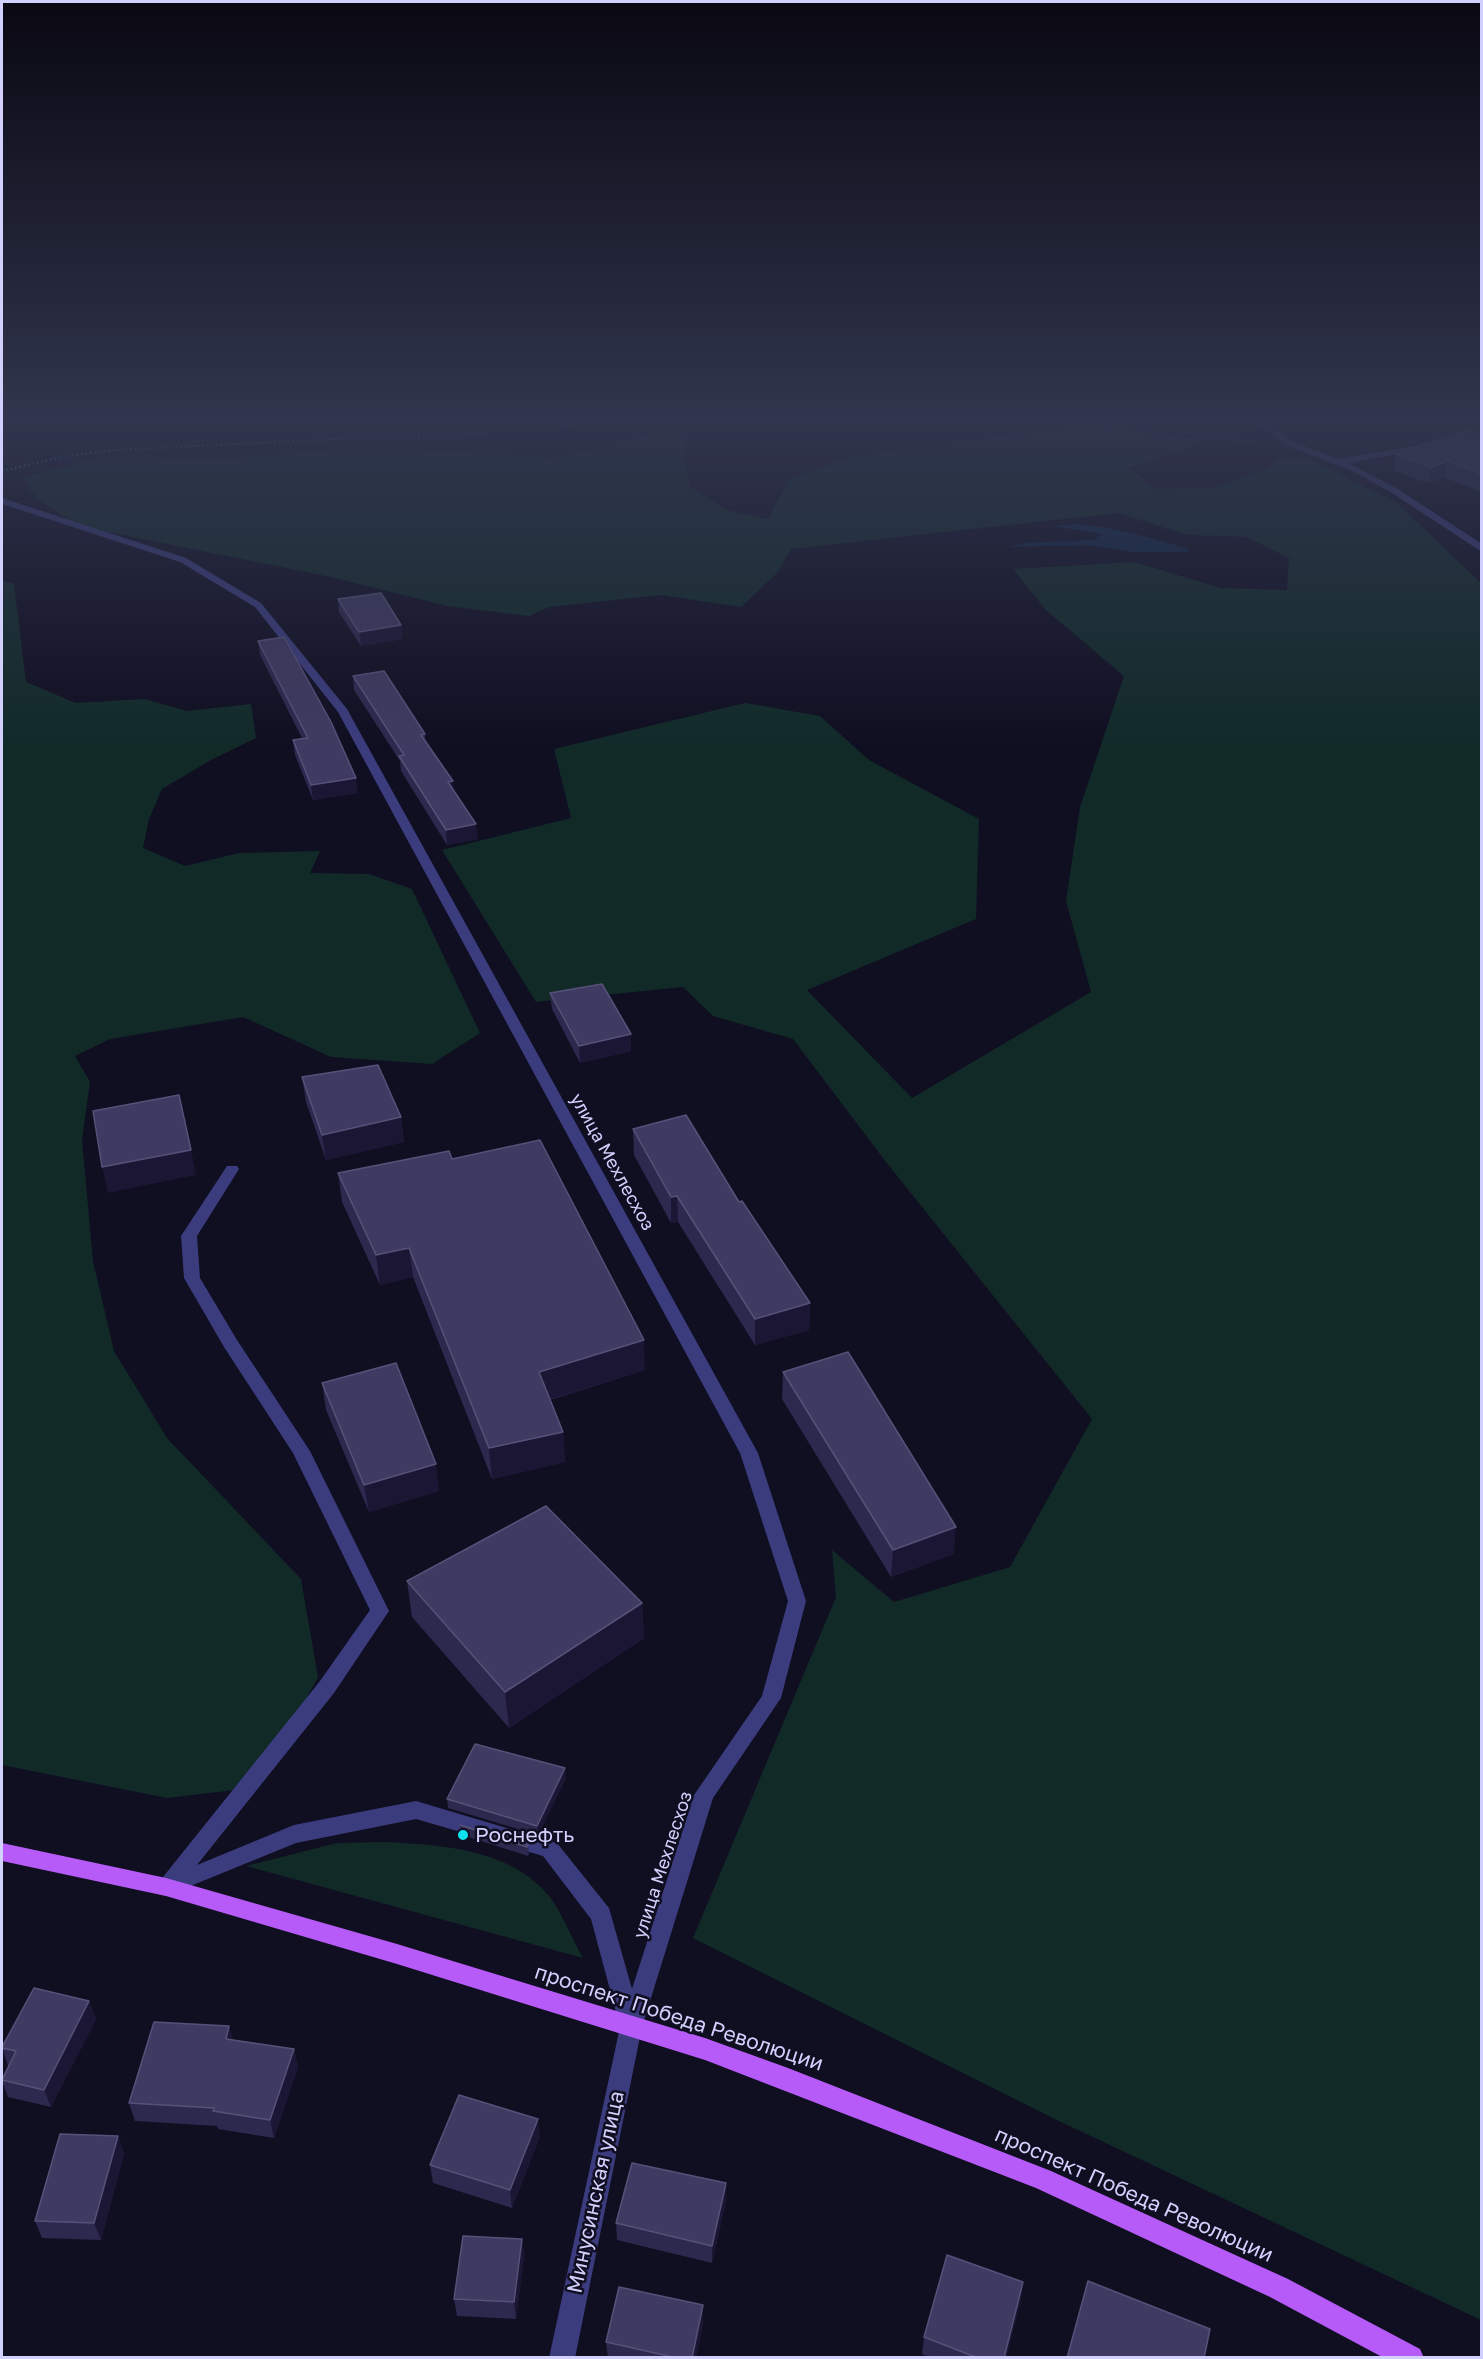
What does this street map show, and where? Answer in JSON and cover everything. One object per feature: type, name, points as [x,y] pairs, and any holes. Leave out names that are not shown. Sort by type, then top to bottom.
[{"type":"main road","name":"проспект Победа Революции","points":[[2,1852],[166,1887],[397,1954],[705,2049],[1043,2179],[1279,2288],[1411,2358]]},
{"type":"street","name":"улица Мехлесхоз","points":[[91,530],[183,560],[258,606],[343,711],[749,1453],[797,1601],[771,1698],[705,1795],[631,2027]]},
{"type":"street","points":[[1454,530],[1482,549]]},
{"type":"street","points":[[166,1887],[327,1687],[380,1611],[301,1451],[230,1343],[192,1278],[189,1236],[232,1169]]},
{"type":"street","points":[[166,1887],[294,1834],[416,1810],[550,1849],[601,1915],[631,2027]]},
{"type":"street","name":"Минусинская улица","points":[[562,2358],[631,2027]]},
{"type":"green space","points":[[98,530],[963,530],[791,549],[778,572],[741,607],[661,595],[549,607],[529,616],[447,606],[331,577]]},
{"type":"green space","points":[[1172,530],[1425,530],[1481,583],[1481,2320],[1059,2121],[693,1938],[836,1597],[832,1550],[894,1602],[1010,1567],[1092,1419],[886,1162],[793,1039],[713,1016],[683,987],[536,1002],[442,850],[571,818],[554,749],[745,703],[820,716],[869,760],[979,819],[976,919],[807,990],[912,1098],[1091,992],[1066,901],[1080,807],[1124,676],[1046,610],[1013,569],[1134,562],[1221,588],[1287,590],[1289,558],[1247,537],[1188,535]]},
{"type":"green space","points":[[2,580],[14,584],[26,682],[76,703],[144,699],[187,711],[251,704],[256,738],[211,760],[162,789],[149,819],[143,848],[185,866],[239,853],[320,851],[310,873],[369,874],[412,889],[480,1033],[432,1064],[331,1057],[243,1017],[110,1039],[75,1056],[90,1082],[82,1140],[93,1261],[114,1351],[167,1438],[301,1579],[318,1677],[287,1734],[243,1789],[167,1798],[2,1765]]},
{"type":"green space","points":[[386,1842],[453,1848],[496,1859],[516,1869],[534,1881],[550,1897],[583,1958],[246,1866],[337,1843]]},
{"type":"water","points":[[1078,530],[1114,530],[1188,549],[1189,552],[1132,552],[1089,545],[1008,547],[1025,543],[1094,540],[1102,534]]},
{"type":"building","points":[[381,593],[401,625],[359,632],[338,599]]},
{"type":"building","points":[[284,637],[331,722],[356,778],[311,785],[293,740],[308,738],[258,641]]},
{"type":"building","points":[[384,671],[425,734],[421,735],[453,781],[448,782],[476,824],[446,830],[399,756],[404,755],[353,676]]},
{"type":"building","points":[[602,984],[631,1034],[579,1046],[550,993]]},
{"type":"building","points":[[378,1065],[401,1117],[322,1135],[302,1077]]},
{"type":"building","points":[[179,1095],[191,1150],[102,1167],[93,1111]]},
{"type":"building","points":[[686,1115],[739,1202],[742,1201],[810,1303],[755,1319],[677,1196],[671,1197],[633,1129]]},
{"type":"building","points":[[540,1140],[644,1340],[539,1372],[563,1432],[489,1448],[409,1248],[376,1255],[338,1173],[449,1151],[452,1159]]},
{"type":"building","points":[[848,1352],[956,1527],[893,1550],[783,1372]]},
{"type":"building","points":[[396,1363],[436,1464],[364,1485],[322,1383]]},
{"type":"building","points":[[546,1506],[642,1603],[505,1692],[407,1581]]},
{"type":"building","points":[[475,1744],[565,1768],[537,1826],[447,1799]]},
{"type":"building","points":[[460,1825],[528,1845],[527,1847]]},
{"type":"building","points":[[34,1988],[89,2001],[44,2090],[2,2080],[16,2051],[2,2047]]},
{"type":"building","points":[[154,2022],[229,2026],[226,2039],[294,2049],[270,2120],[213,2111],[214,2108],[129,2103]]},
{"type":"building","points":[[459,2095],[538,2119],[510,2190],[430,2165]]},
{"type":"building","points":[[60,2134],[118,2136],[94,2223],[35,2221]]},
{"type":"building","points":[[632,2163],[726,2183],[712,2246],[616,2223]]},
{"type":"building","points":[[463,2236],[522,2239],[514,2302],[454,2299]]},
{"type":"building","points":[[947,2255],[1023,2282],[1004,2358],[978,2358],[924,2337]]},
{"type":"building","points":[[1088,2281],[1210,2329],[1204,2358],[1067,2358]]},
{"type":"building","points":[[619,2287],[703,2305],[692,2358],[677,2358],[606,2342]]},
{"type":"place","name":"Роснефть","points":[[463,1835]]}]
